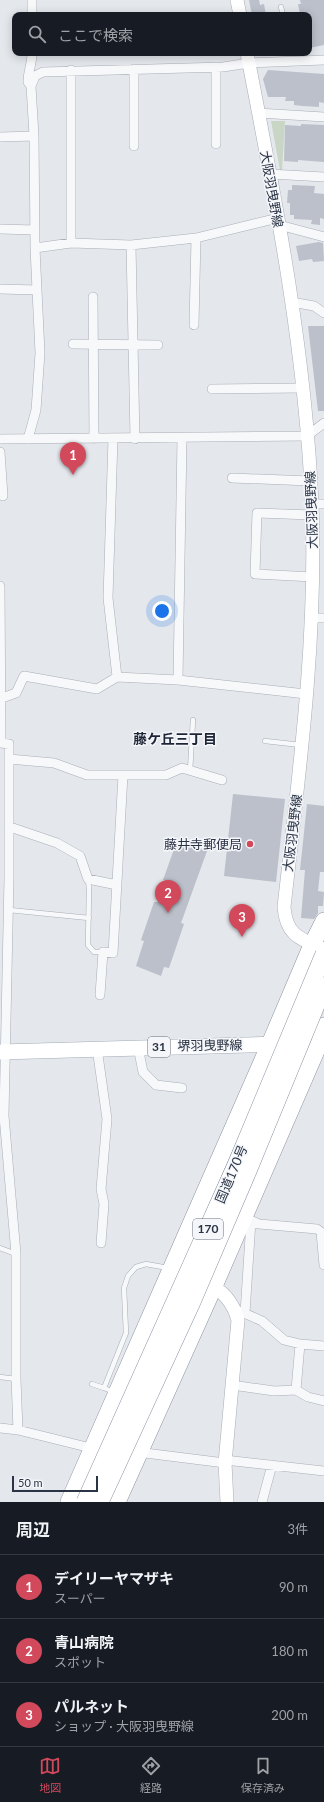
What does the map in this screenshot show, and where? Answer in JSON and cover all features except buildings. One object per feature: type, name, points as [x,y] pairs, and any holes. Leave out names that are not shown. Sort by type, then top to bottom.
[{"type":"highway","points":[[69,1502],[93,1449],[110,1390],[171,1269],[270,1044],[320,949],[324,921]]},
{"type":"highway","name":"国道170号","points":[[85,1502],[236,1165],[320,949]]},
{"type":"highway","name":"国道170号","points":[[100,1502],[192,1302],[324,986]]},
{"type":"highway","points":[[117,1502],[214,1286],[247,1219],[321,1044],[324,1026]]},
{"type":"main road","points":[[237,0],[239,12]]},
{"type":"main road","name":"大阪羽曳野線","points":[[248,58],[279,222],[302,388],[310,481],[316,508],[313,577],[318,618],[306,694],[302,745],[284,907],[285,919],[293,934],[320,949]]},
{"type":"main road","name":"堺羽曳野線","points":[[3,1051],[321,1044]]},
{"type":"main road","points":[[171,1269],[214,1286],[240,1311],[225,1461],[226,1502]]},
{"type":"street","points":[[32,0],[32,12]]},
{"type":"street","points":[[31,86],[28,82],[28,78],[32,65],[32,56]]},
{"type":"street","points":[[28,439],[36,410],[39,367],[35,248],[34,136],[31,86],[35,76],[43,72],[71,70],[216,67],[248,58],[324,60]]},
{"type":"street","points":[[216,67],[216,144]]},
{"type":"street","points":[[134,69],[134,146]]},
{"type":"street","points":[[71,70],[72,243]]},
{"type":"street","points":[[258,113],[324,117]]},
{"type":"street","points":[[0,137],[34,136]]},
{"type":"street","points":[[270,174],[324,177]]},
{"type":"street","points":[[35,248],[72,243],[131,245],[196,238],[279,222],[324,237]]},
{"type":"street","points":[[0,229],[35,230]]},
{"type":"street","points":[[194,325],[196,238]]},
{"type":"street","points":[[131,245],[135,438]]},
{"type":"street","points":[[0,288],[37,290]]},
{"type":"street","points":[[93,297],[94,438]]},
{"type":"street","points":[[291,302],[314,306],[324,313]]},
{"type":"street","points":[[73,344],[158,345]]},
{"type":"street","points":[[212,389],[302,388]]},
{"type":"street","points":[[0,439],[307,436],[324,423]]},
{"type":"street","points":[[113,438],[108,598],[118,677]]},
{"type":"street","points":[[178,680],[182,438]]},
{"type":"street","points":[[0,452],[3,496]]},
{"type":"street","points":[[232,478],[310,481]]},
{"type":"street","points":[[313,577],[255,574],[257,513],[316,508]]},
{"type":"street","points":[[0,586],[2,698],[1,743],[9,744],[10,827],[5,878],[9,910],[3,1051],[4,1116],[16,1254],[16,1379],[18,1430]]},
{"type":"street","points":[[2,698],[16,693],[24,676],[97,689],[118,677],[178,680],[306,694]]},
{"type":"street","points":[[9,759],[54,763],[87,774],[166,775],[182,768],[222,780]]},
{"type":"street","points":[[100,995],[103,952],[113,953],[122,775]]},
{"type":"street","points":[[10,827],[57,843],[80,856],[88,879],[117,885]]},
{"type":"street","points":[[138,1047],[143,1072],[156,1085],[182,1088]]},
{"type":"street","points":[[96,1048],[107,1119],[101,1189],[104,1204],[101,1243]]},
{"type":"street","points":[[324,1265],[321,1232],[318,1229],[259,1224],[247,1219],[240,1311],[262,1321],[284,1340],[300,1344],[324,1346]]},
{"type":"street","points":[[296,1390],[300,1344]]},
{"type":"street","points":[[232,1386],[274,1391],[296,1390],[324,1401]]},
{"type":"street","points":[[0,1428],[18,1430],[93,1449],[140,1452],[180,1458],[324,1470]]},
{"type":"street","points":[[262,1502],[272,1466]]},
{"type":"lane","points":[[281,7],[282,12]]},
{"type":"lane","points":[[190,770],[194,720]]},
{"type":"lane","points":[[265,741],[302,745]]},
{"type":"lane","points":[[88,879],[88,945],[94,952],[103,952]]},
{"type":"lane","points":[[9,910],[89,918]]},
{"type":"lane","points":[[0,1248],[16,1254]]},
{"type":"lane","points":[[92,1384],[110,1390],[126,1333],[124,1288],[128,1276],[136,1267],[146,1264],[171,1269]]},
{"type":"lane","points":[[0,1377],[16,1379]]},
{"type":"green space","points":[[271,121],[285,121],[282,170],[280,170]]},
{"type":"place","name":"デイリーヤマザキ","points":[[73,475]]},
{"type":"place","name":"藤井寺郵便局","points":[[250,844]]},
{"type":"place","name":"青山病院","points":[[168,913]]},
{"type":"place","name":"パルネット","points":[[242,937]]},
{"type":"district","name":"藤ケ丘三丁目","points":[[175,739]]}]
